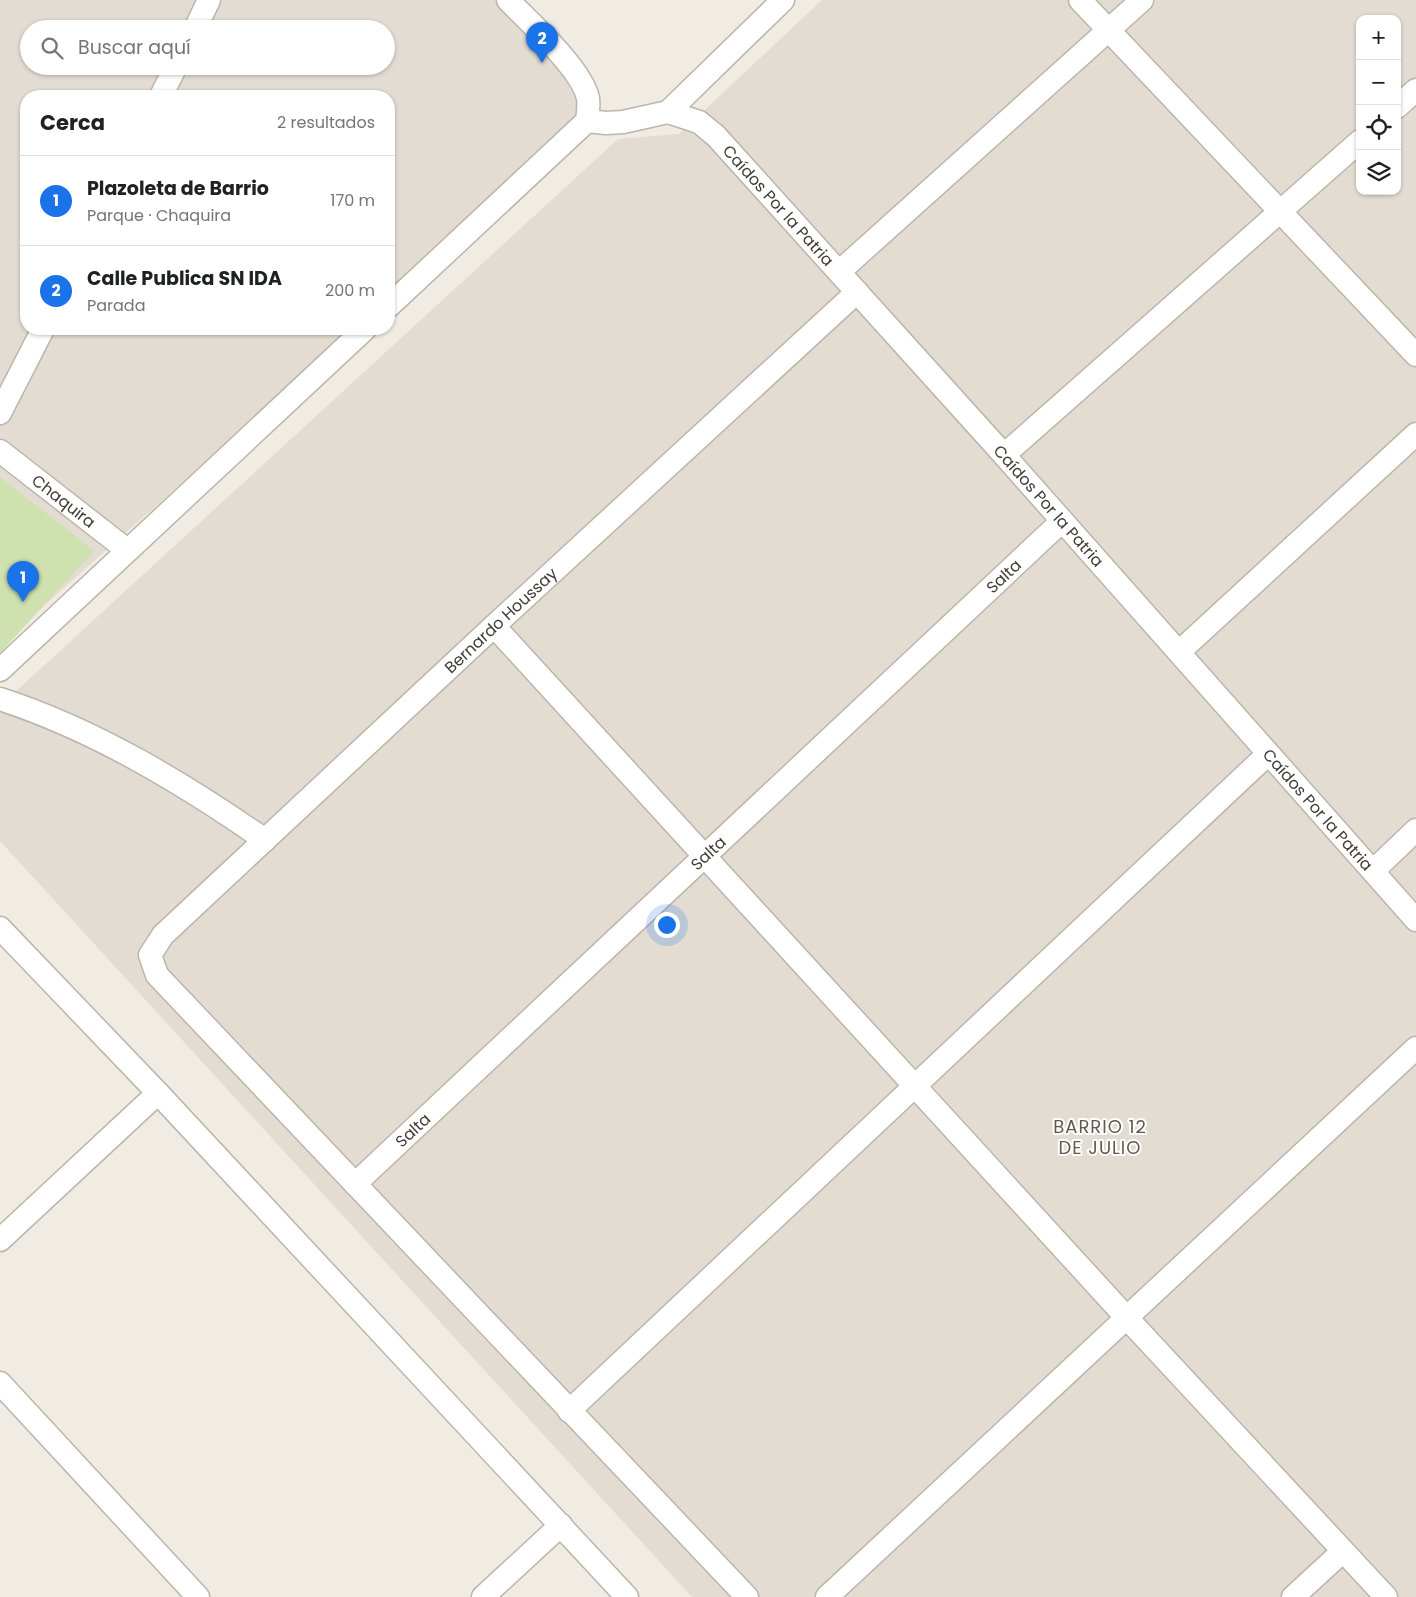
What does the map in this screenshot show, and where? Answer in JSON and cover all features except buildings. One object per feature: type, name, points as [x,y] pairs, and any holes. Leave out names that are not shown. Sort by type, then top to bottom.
[{"type":"street","points":[[199,20],[209,0]]},
{"type":"street","points":[[395,300],[587,121],[588,98],[579,80],[559,54],[508,0]]},
{"type":"street","points":[[587,121],[623,122],[668,112],[783,0]]},
{"type":"street","points":[[1080,0],[1416,354]]},
{"type":"street","points":[[840,271],[1142,0]]},
{"type":"street","points":[[163,90],[171,75]]},
{"type":"street","points":[[1399,105],[1416,90]]},
{"type":"street","name":"Caídos Por la Patria","points":[[668,112],[699,122],[716,136],[840,271],[856,292],[1004,455],[1061,522],[1179,652],[1416,920]]},
{"type":"street","points":[[1004,455],[1356,146]]},
{"type":"street","name":"Bernardo Houssay","points":[[355,1184],[157,975],[150,955],[163,935],[264,840],[856,292]]},
{"type":"street","points":[[0,413],[40,335]]},
{"type":"street","points":[[0,670],[358,335]]},
{"type":"street","points":[[1179,652],[1416,434]]},
{"type":"street","name":"Chaquira","points":[[0,452],[127,550]]},
{"type":"street","name":"Salta","points":[[355,1184],[1061,522]]},
{"type":"street","points":[[494,626],[1126,1318],[1342,1552],[1386,1597]]},
{"type":"street","points":[[0,699],[36,711],[110,746],[208,800],[264,840]]},
{"type":"street","points":[[569,1412],[1268,754]]},
{"type":"street","points":[[1373,871],[1416,830]]},
{"type":"street","points":[[0,928],[158,1093],[627,1597]]},
{"type":"street","points":[[827,1597],[1416,1048]]},
{"type":"street","points":[[0,1240],[158,1093]]},
{"type":"street","points":[[355,1184],[569,1412],[747,1597]]},
{"type":"street","points":[[0,1383],[198,1597]]},
{"type":"street","points":[[483,1597],[561,1525]]},
{"type":"street","points":[[1293,1597],[1342,1552]]},
{"type":"shaded area","points":[[0,0],[523,0],[587,121],[395,293],[395,90],[20,90],[20,335],[347,335],[0,645]]},
{"type":"shaded area","points":[[822,0],[1416,0],[1416,1597],[692,1597],[0,841],[0,706],[618,139],[679,134]]},
{"type":"green space","points":[[0,477],[94,551],[0,653]]},
{"type":"place","name":"Calle Publica SN IDA","points":[[542,63]]},
{"type":"place","name":"Plazoleta de Barrio","points":[[23,602]]},
{"type":"district","name":"BARRIO 12 DE JULIO","points":[[1100,1137]]}]
